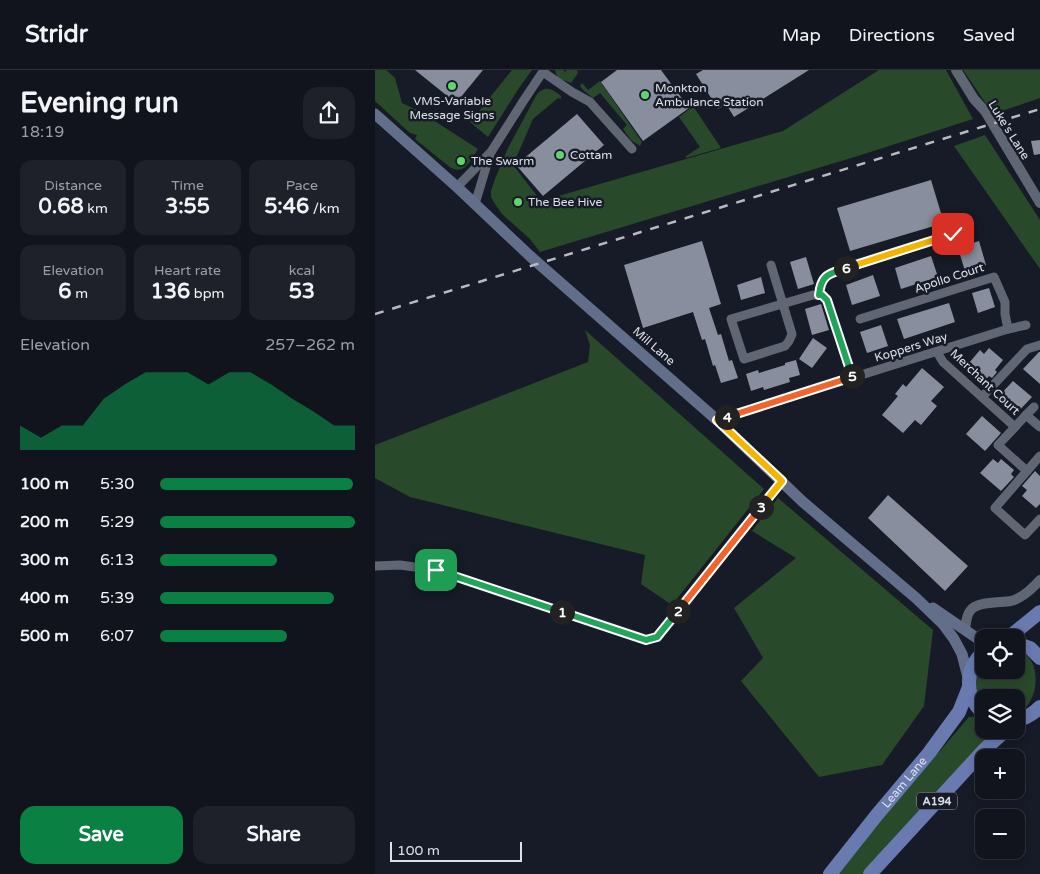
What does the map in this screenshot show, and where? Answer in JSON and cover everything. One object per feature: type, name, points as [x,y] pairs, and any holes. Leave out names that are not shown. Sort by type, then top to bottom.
[{"type":"highway","points":[[1020,629],[1040,612]]},
{"type":"highway","points":[[1025,646],[1030,648],[1040,658]]},
{"type":"highway","name":"Leam Lane","points":[[830,874],[929,753],[959,712],[975,661]]},
{"type":"highway","points":[[969,684],[975,704]]},
{"type":"highway","points":[[1025,719],[1040,707]]},
{"type":"highway","name":"A194","points":[[870,874],[902,837],[996,739]]},
{"type":"main road","name":"Mill Lane","points":[[375,114],[457,187],[530,256],[717,420],[803,502],[916,598],[943,624],[954,639],[962,654],[969,684]]},
{"type":"main road","name":"Mill Lane","points":[[916,598],[940,612],[975,637]]},
{"type":"street","name":"Luke's Lane","points":[[957,70],[974,99],[985,111],[1040,203]]},
{"type":"street","points":[[457,187],[491,152],[543,71],[590,102],[632,149]]},
{"type":"street","points":[[475,204],[491,152]]},
{"type":"street","points":[[819,295],[823,278],[831,273],[953,234]]},
{"type":"street","points":[[771,265],[783,304],[791,334],[789,341],[785,346],[744,359],[731,320],[783,304],[813,295],[822,295],[827,300],[852,377]]},
{"type":"street","name":"Apollo Court","points":[[860,319],[994,277],[1005,302],[1008,329]]},
{"type":"street","name":"Koppers Way","points":[[717,420],[1026,325]]},
{"type":"street","points":[[982,397],[1027,349],[1040,345]]},
{"type":"street","name":"Merchant Court","points":[[937,352],[943,362],[1015,427],[1026,415],[1040,427]]},
{"type":"street","points":[[1026,415],[1033,407]]},
{"type":"street","points":[[1015,427],[998,445],[1027,471]]},
{"type":"street","points":[[1040,456],[995,508],[1025,535],[1040,518]]},
{"type":"street","points":[[375,566],[400,566],[436,570],[646,640],[657,637],[782,481]]},
{"type":"street","points":[[965,630],[969,611],[973,607],[1020,598],[1040,580]]},
{"type":"green space","points":[[375,70],[386,70],[395,78],[402,103],[419,111],[478,149],[464,168],[456,170],[451,168],[415,139],[417,135],[410,133],[375,101]]},
{"type":"green space","points":[[512,70],[532,70],[488,137],[470,122]]},
{"type":"green space","points":[[555,70],[563,70],[565,72],[567,70],[577,70],[578,73],[571,83],[563,80],[562,82]]},
{"type":"green space","points":[[879,70],[946,70],[973,119],[861,155],[540,252],[530,239],[502,214],[491,197],[495,179],[508,148],[537,94],[546,89],[552,90],[561,96],[561,99],[558,98],[533,119],[513,165],[541,201],[783,131]]},
{"type":"green space","points":[[963,70],[1040,70],[1040,98],[993,114]]},
{"type":"green space","points":[[600,81],[642,142],[640,146],[631,140],[623,129],[627,125],[600,93],[593,98],[580,86],[582,83],[588,90]]},
{"type":"green space","points":[[693,106],[721,148],[686,158],[686,156],[700,147],[679,117]]},
{"type":"green space","points":[[985,135],[1040,220],[1040,269],[954,146]]},
{"type":"green space","points":[[585,330],[764,489],[672,605],[641,584],[645,555],[410,497],[375,478],[375,445],[588,362],[590,345]]},
{"type":"green space","points":[[778,498],[933,630],[924,706],[882,765],[819,777],[741,681],[763,658],[734,608],[796,558],[752,531]]},
{"type":"green space","points":[[1025,655],[1030,659],[1033,666],[1036,683],[1031,699],[1025,708],[1025,689],[977,689],[976,679],[1025,679]]},
{"type":"green space","points":[[969,717],[975,718],[975,739],[989,739],[980,749],[975,749],[975,754],[863,874],[836,874]]},
{"type":"building","name":"VMS-Variable Message Signs","points":[[415,70],[483,70],[456,103]]},
{"type":"building","name":"Monkton Ambulance Station","points":[[617,70],[661,70],[689,108],[643,141],[601,82]]},
{"type":"building","points":[[703,70],[809,70],[734,117],[726,104],[718,109],[696,74]]},
{"type":"building","name":"Cottam","points":[[577,114],[604,145],[543,196],[516,165]]},
{"type":"building","points":[[1040,140],[1040,154],[1034,155],[1031,141]]},
{"type":"building","points":[[931,180],[944,223],[850,251],[837,208]]},
{"type":"building","points":[[702,241],[721,304],[709,308],[718,335],[721,334],[729,361],[732,360],[738,378],[721,383],[715,365],[713,366],[705,339],[702,340],[693,312],[643,328],[624,265]]},
{"type":"building","points":[[979,241],[986,265],[965,271],[958,248]]},
{"type":"building","points":[[931,256],[938,277],[901,289],[895,268]]},
{"type":"building","points":[[806,257],[814,284],[798,289],[790,262]]},
{"type":"building","points":[[873,275],[880,296],[852,305],[846,285]]},
{"type":"building","points":[[761,277],[765,293],[741,300],[737,285]]},
{"type":"building","points":[[989,288],[995,307],[978,313],[972,293]]},
{"type":"building","points":[[949,303],[955,322],[904,339],[897,319]]},
{"type":"building","points":[[821,304],[829,330],[812,335],[805,309]]},
{"type":"building","points":[[881,325],[888,346],[867,353],[860,332]]},
{"type":"building","points":[[813,338],[827,348],[812,368],[799,359]]},
{"type":"building","points":[[989,348],[1003,360],[995,370],[997,372],[992,378],[989,376],[982,385],[968,373],[973,367],[969,363],[980,350],[984,354]]},
{"type":"building","points":[[1040,352],[1040,384],[1023,369]]},
{"type":"building","points":[[796,360],[800,375],[789,378],[790,382],[764,390],[763,387],[751,391],[746,374],[758,370],[759,373]]},
{"type":"building","points":[[922,368],[944,387],[931,401],[937,406],[921,425],[915,420],[903,433],[882,415],[898,396],[895,394],[903,384],[906,387]]},
{"type":"building","points":[[1013,381],[1032,397],[1016,414],[997,398]]},
{"type":"building","points":[[982,416],[1001,433],[985,451],[966,434]]},
{"type":"building","points":[[993,459],[998,463],[1001,459],[1014,470],[1011,474],[1014,477],[1001,491],[980,473]]},
{"type":"building","points":[[1035,471],[1040,476],[1040,504],[1036,508],[1022,496],[1027,490],[1022,486]]},
{"type":"building","points":[[888,495],[968,566],[945,591],[868,518]]},
{"type":"railway","points":[[375,314],[1040,109]]},
{"type":"place","name":"VMS-Variable Message Signs","points":[[452,86]]},
{"type":"place","name":"Monkton Ambulance Station","points":[[645,95]]},
{"type":"place","name":"Cottam","points":[[560,155]]},
{"type":"place","name":"The Swarm","points":[[461,161]]},
{"type":"place","name":"The Bee Hive","points":[[518,202]]},
{"type":"route","points":[[436,570],[646,640],[657,637],[782,481],[717,420],[852,377],[827,300],[822,295],[819,295],[823,278],[831,273],[953,234]]}]
